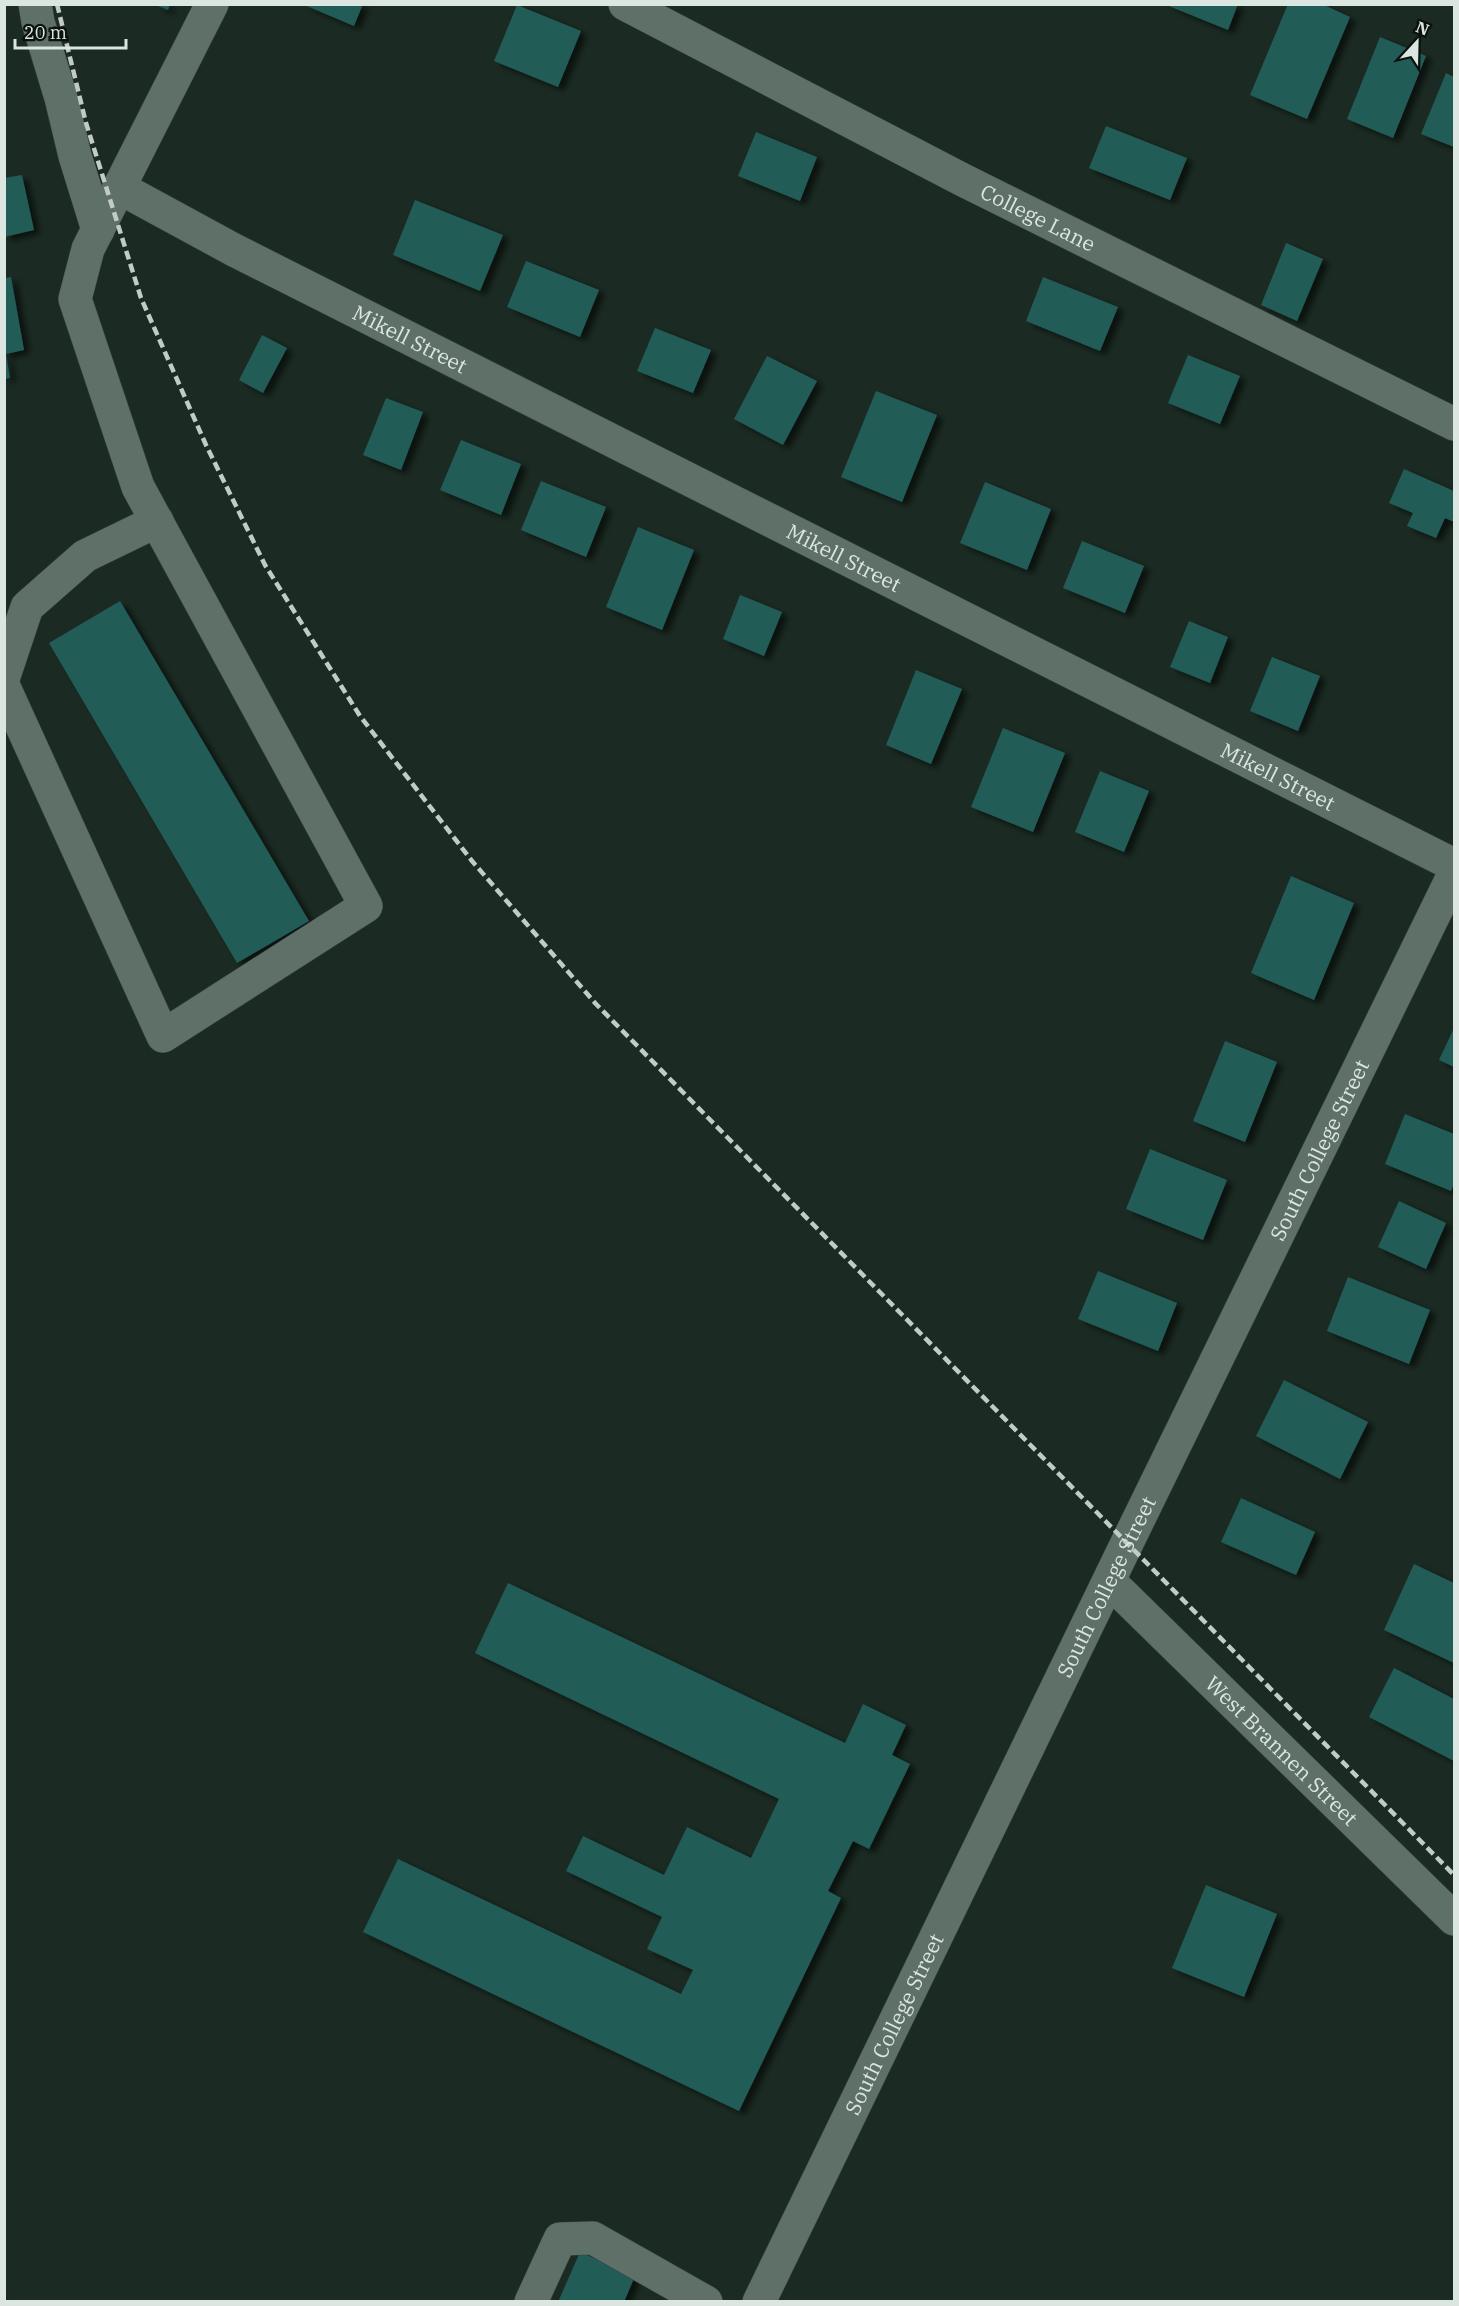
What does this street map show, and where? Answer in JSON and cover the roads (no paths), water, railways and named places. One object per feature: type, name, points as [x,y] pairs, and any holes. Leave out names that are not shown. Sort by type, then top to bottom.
[{"type":"street","points":[[34,4],[75,156],[98,230]]},
{"type":"street","points":[[4,687],[163,1036],[366,906],[138,487],[75,299],[88,249],[212,4]]},
{"type":"street","name":"College Lane","points":[[625,4],[963,180],[1455,424]]},
{"type":"street","name":"Mikell Street","points":[[120,188],[234,250],[1455,865]]},
{"type":"street","points":[[4,676],[27,607],[85,556],[157,522]]},
{"type":"street","name":"South College Street","points":[[759,2301],[1455,874]]},
{"type":"street","name":"West Brannen Street","points":[[1109,1581],[1455,1919]]},
{"type":"street","points":[[531,2301],[560,2239],[593,2238],[706,2301]]},
{"type":"railway","points":[[57,4],[86,123],[141,298],[206,445],[265,565],[360,716],[472,861],[596,1004],[1454,1875]]}]
